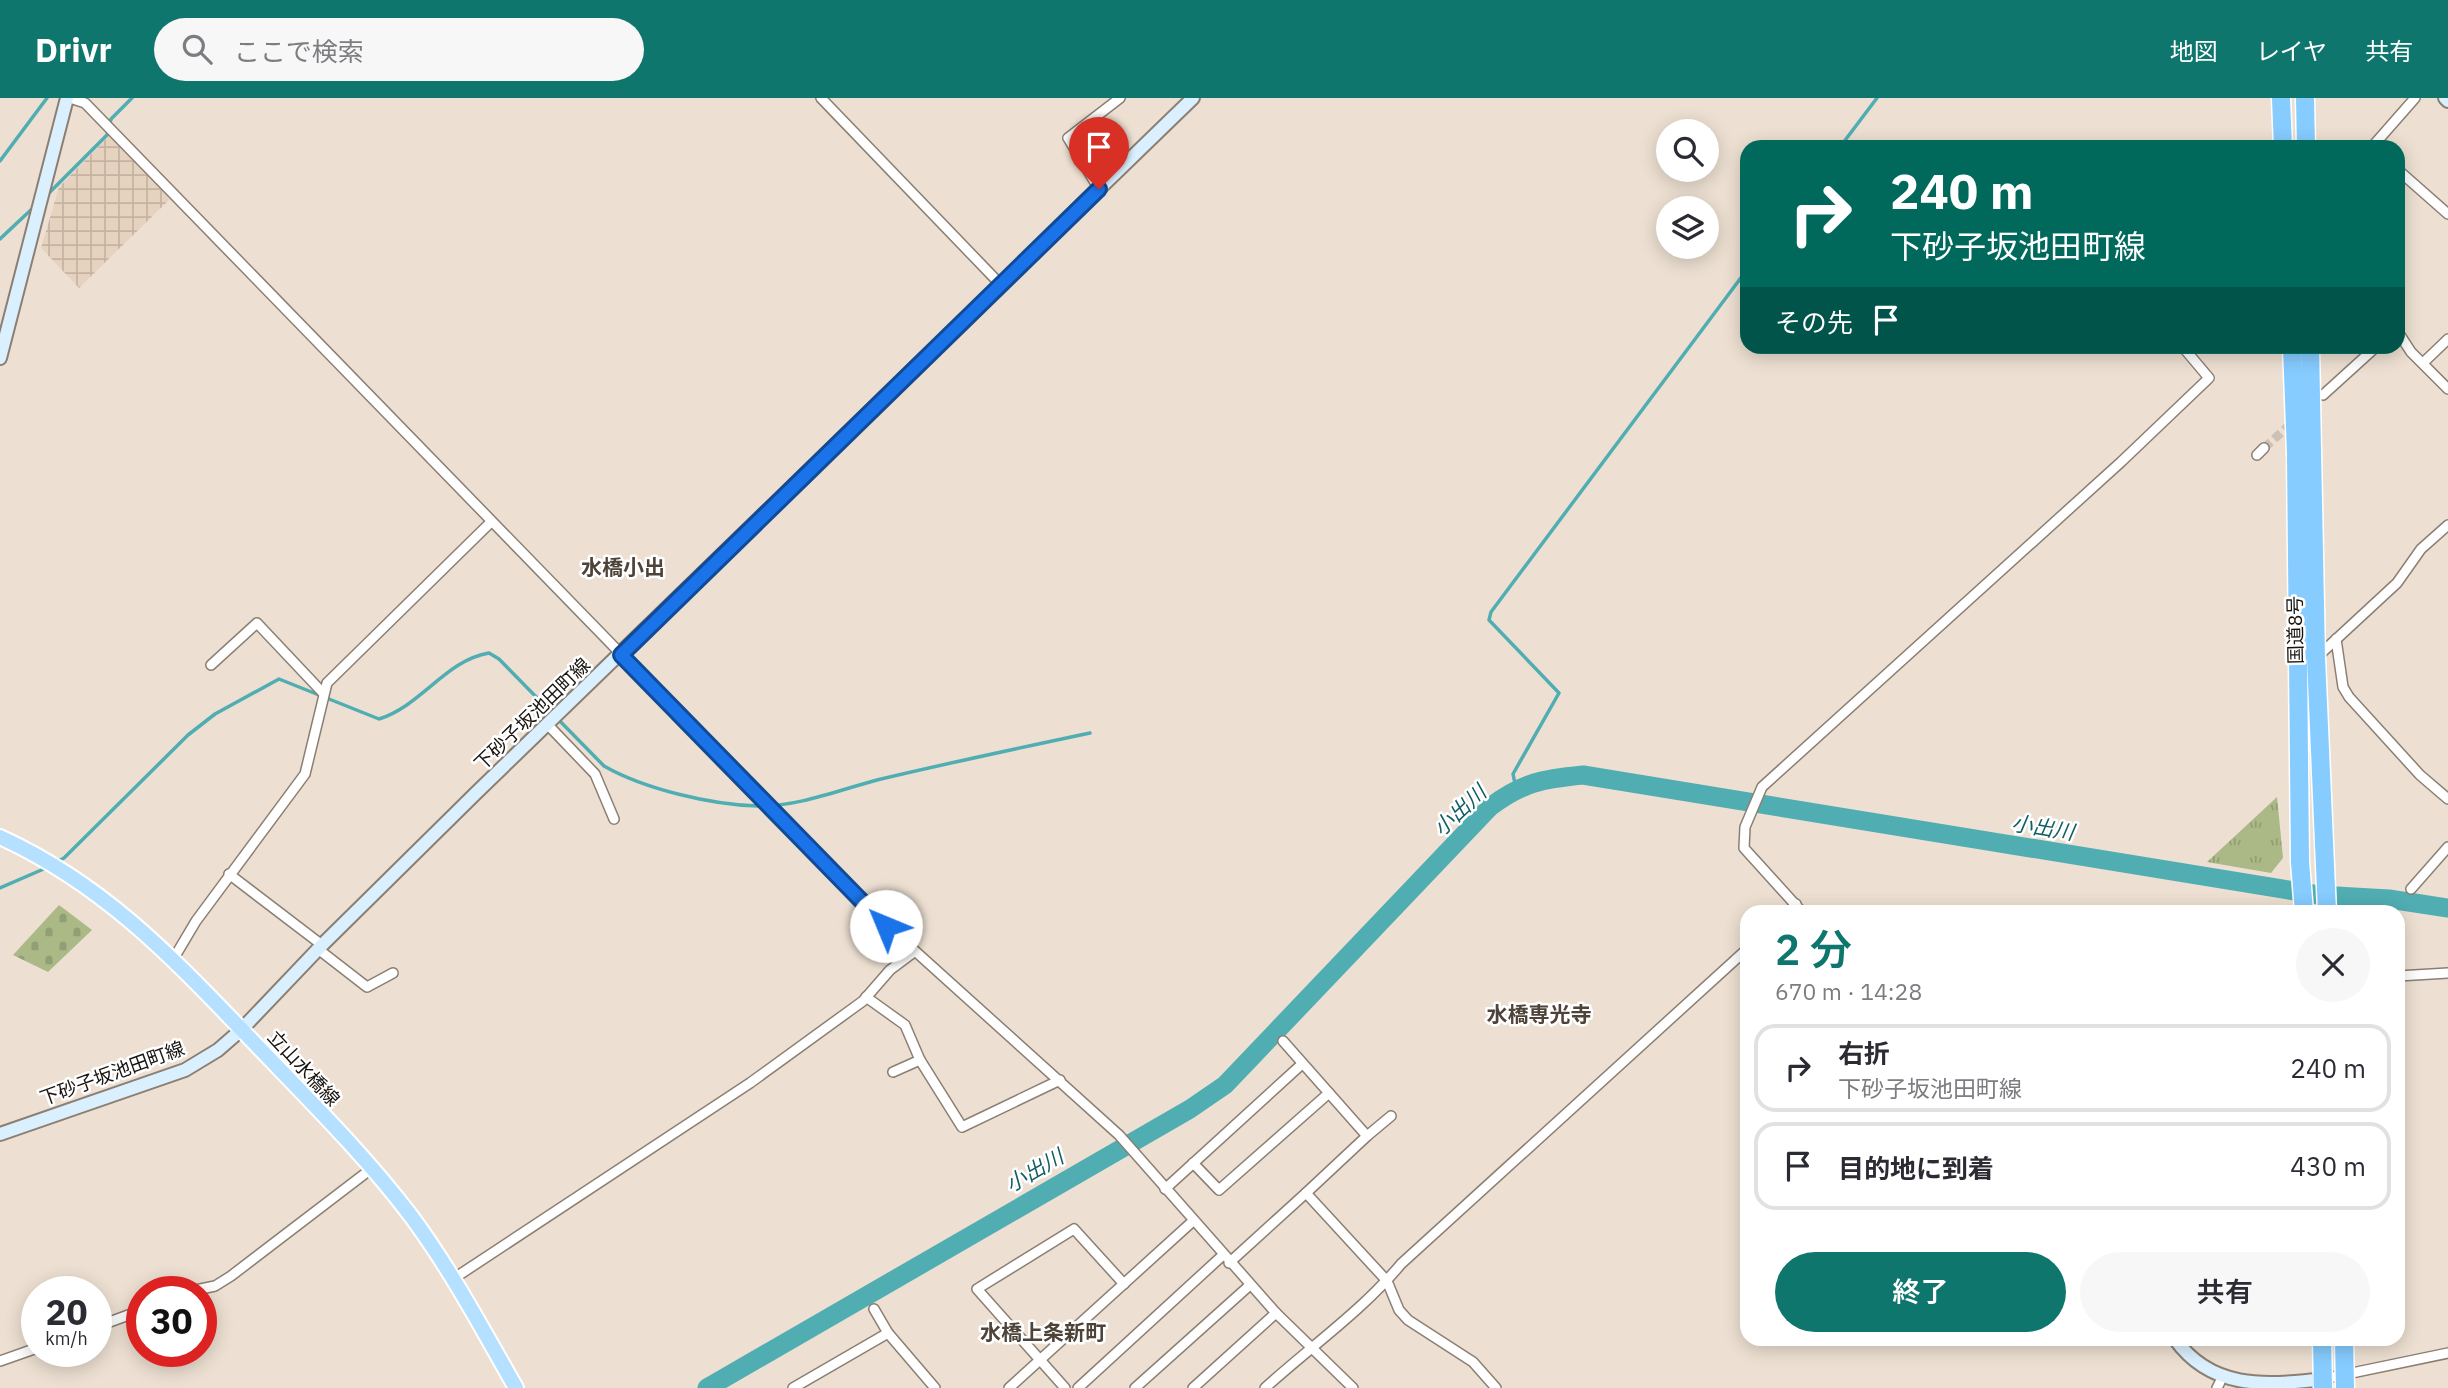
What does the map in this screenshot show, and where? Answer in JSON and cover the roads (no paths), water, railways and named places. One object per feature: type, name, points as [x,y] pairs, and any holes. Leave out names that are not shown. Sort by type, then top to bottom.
[{"type":"highway","points":[[2281,98],[2283,140]]},
{"type":"highway","points":[[2305,98],[2306,140]]},
{"type":"highway","name":"国道8号","points":[[2292,354],[2296,454],[2300,862],[2304,905]]},
{"type":"highway","name":"国道8号","points":[[2310,354],[2316,658],[2327,905]]},
{"type":"highway","points":[[2322,1346],[2323,1383]]},
{"type":"highway","points":[[2344,1346],[2345,1381]]},
{"type":"main road","points":[[0,358],[68,98]]},
{"type":"main road","name":"下砂子坂池田町線","points":[[0,1134],[185,1069],[218,1050],[241,1030],[320,947],[1193,98]]},
{"type":"main road","name":"立山水橋線","points":[[0,837],[45,860],[101,895],[174,958],[371,1169],[410,1215],[453,1279],[513,1387]]},
{"type":"main road","points":[[2179,1346],[2186,1359],[2219,1385],[2253,1388],[2323,1383]]},
{"type":"street","points":[[68,98],[85,103],[491,522],[914,952],[1119,1135],[1250,1285],[1353,1388]]},
{"type":"street","points":[[821,98],[1001,285]]},
{"type":"street","points":[[1099,189],[1068,138],[1119,98]]},
{"type":"street","points":[[2380,140],[2416,98]]},
{"type":"street","points":[[2405,176],[2448,214]]},
{"type":"street","points":[[2423,363],[2448,339]]},
{"type":"street","points":[[2405,341],[2448,389]]},
{"type":"street","points":[[1796,905],[1744,848],[1745,827],[1762,787],[2121,462],[2209,378],[2189,354]]},
{"type":"street","points":[[2323,396],[2368,354]]},
{"type":"street","points":[[174,958],[229,874],[304,774],[327,683],[491,522]]},
{"type":"street","points":[[2316,658],[2397,583],[2421,549],[2448,525]]},
{"type":"street","points":[[211,665],[257,623],[323,693]]},
{"type":"street","points":[[2336,639],[2343,687],[2349,697],[2420,775],[2448,799]]},
{"type":"street","points":[[548,725],[595,774],[614,819]]},
{"type":"street","points":[[2411,889],[2448,846]]},
{"type":"street","points":[[229,874],[368,987],[393,973]]},
{"type":"street","points":[[453,1279],[739,1091],[866,997],[890,970],[914,952]]},
{"type":"street","points":[[1265,1388],[1343,1323],[1401,1264],[1740,955]]},
{"type":"street","points":[[2405,976],[2448,973]]},
{"type":"street","points":[[866,997],[905,1025],[920,1060],[962,1127],[1060,1080]]},
{"type":"street","points":[[1283,1041],[1367,1136]]},
{"type":"street","points":[[893,1072],[920,1060]]},
{"type":"street","points":[[1165,1188],[1302,1064]]},
{"type":"street","points":[[1193,1163],[1219,1190],[1329,1093]]},
{"type":"street","points":[[1078,1388],[1306,1193],[1391,1116]]},
{"type":"street","points":[[217,1285],[371,1169]]},
{"type":"street","points":[[1306,1193],[1387,1281],[1399,1310],[1408,1320],[1473,1362],[1496,1388]]},
{"type":"street","points":[[1009,1388],[1193,1222]]},
{"type":"street","points":[[1065,1388],[977,1289],[1074,1229],[1125,1284]]},
{"type":"street","points":[[1136,1388],[1250,1285]]},
{"type":"street","points":[[874,1309],[888,1333],[935,1388]]},
{"type":"street","points":[[1194,1388],[1276,1313]]},
{"type":"street","points":[[793,1388],[888,1333]]},
{"type":"street","points":[[2323,1383],[2345,1381],[2448,1353]]},
{"type":"street","points":[[0,1361],[21,1354]]},
{"type":"waterway","points":[[0,161],[47,98]]},
{"type":"waterway","points":[[47,195],[107,135],[111,119],[132,98]]},
{"type":"waterway","points":[[1845,140],[1877,98]]},
{"type":"waterway","points":[[0,239],[34,207]]},
{"type":"waterway","points":[[1516,788],[1513,774],[1559,693],[1489,620],[1491,612],[1740,279]]},
{"type":"waterway","points":[[56,862],[64,858],[188,735],[215,714],[279,679],[379,719],[408,704],[460,664],[489,653],[499,659],[604,766],[658,788],[700,799],[740,805],[773,806],[803,801],[877,780],[1090,733]]},
{"type":"waterway","name":"小出川","points":[[707,1388],[1190,1109],[1225,1085],[1490,807],[1513,792],[1534,783],[1583,775],[2319,895],[2389,899],[2448,908]]},
{"type":"waterway","points":[[0,888],[46,868]]},
{"type":"tunnel","points":[[2264,448],[2293,422]]},
{"type":"district","name":"水橋小出","points":[[623,567]]},
{"type":"district","name":"水橋専光寺","points":[[1539,1014]]},
{"type":"district","name":"水橋上条新町","points":[[1043,1332]]}]
